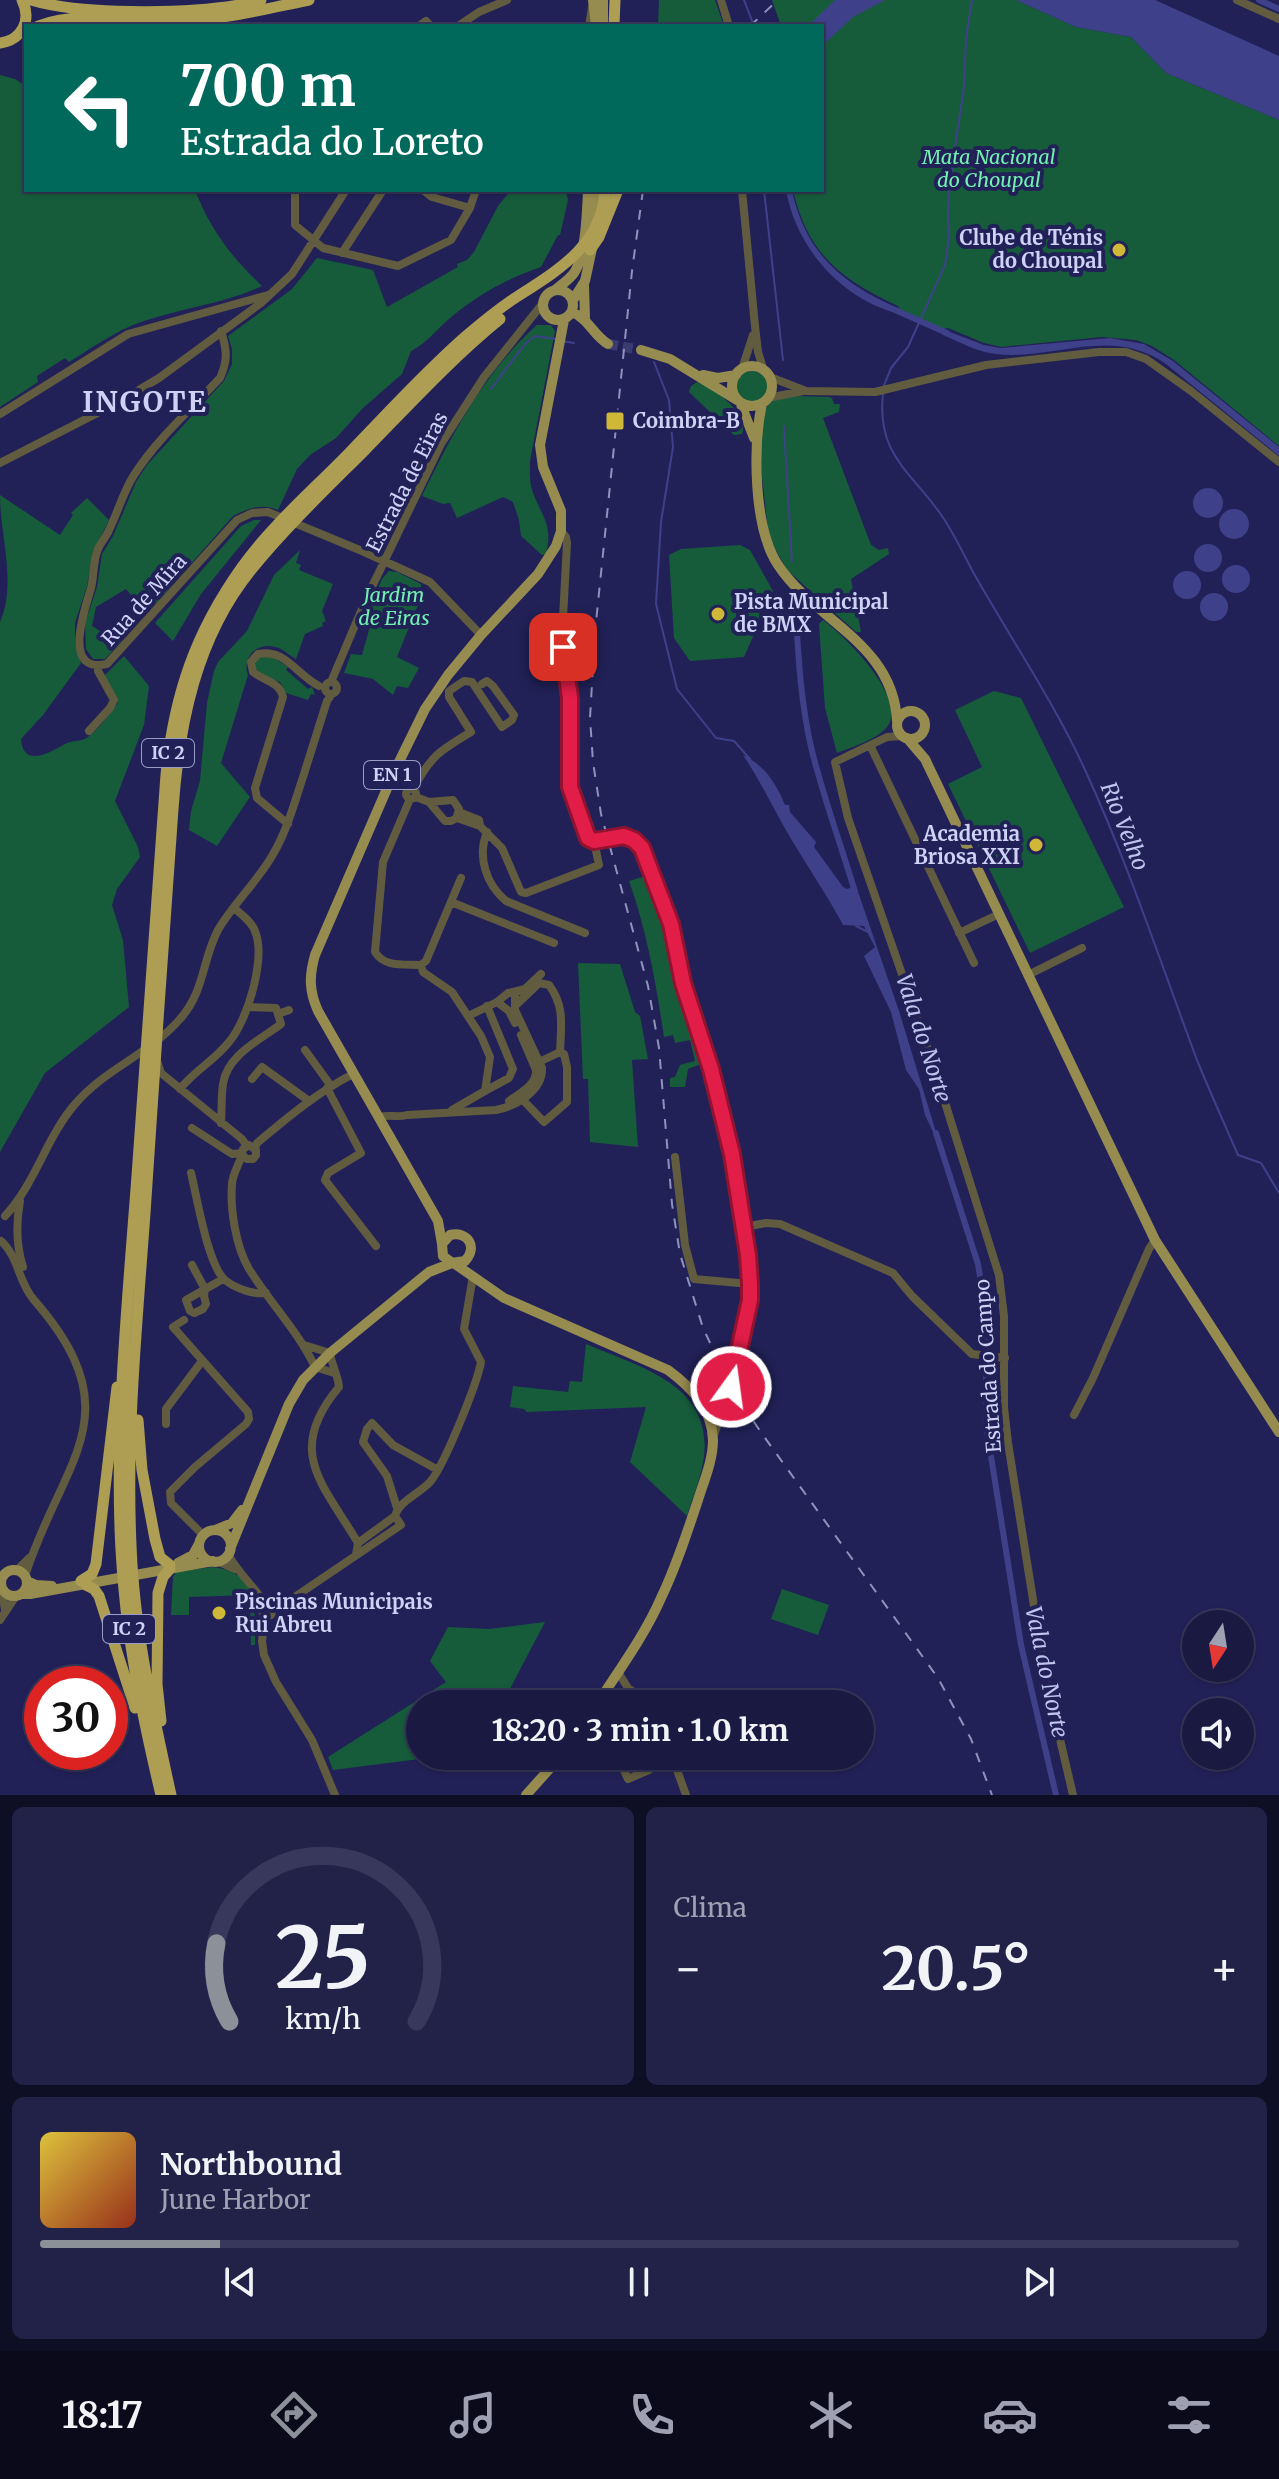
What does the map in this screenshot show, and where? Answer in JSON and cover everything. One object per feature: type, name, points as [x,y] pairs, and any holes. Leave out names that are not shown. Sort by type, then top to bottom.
[{"type":"highway","points":[[22,0],[27,14],[26,24]]},
{"type":"highway","points":[[46,24],[66,19],[189,20],[261,0]]},
{"type":"highway","points":[[244,6],[284,0]]},
{"type":"highway","points":[[34,1],[66,9],[142,10],[309,0]]},
{"type":"highway","points":[[614,24],[615,0]]},
{"type":"highway","points":[[620,24],[621,0]]},
{"type":"highway","points":[[0,43],[13,40],[24,32]]},
{"type":"highway","name":"IC 2","points":[[147,1108],[149,1004],[168,752],[179,697],[193,651],[214,609],[243,565],[279,532],[446,355],[465,337],[577,255],[596,228],[605,192]]},
{"type":"highway","name":"IC 2","points":[[510,306],[582,260],[606,222],[612,192]]},
{"type":"highway","points":[[606,222],[617,192]]},
{"type":"highway","name":"IC 2","points":[[161,1795],[130,1638],[121,1550],[120,1460],[147,1108],[160,996],[175,775],[188,699],[202,655],[223,613],[279,532]]},
{"type":"highway","points":[[131,1331],[142,1470],[160,1557],[170,1567],[160,1585],[158,1608],[157,1684],[163,1757]]},
{"type":"highway","points":[[131,1331],[119,1365],[96,1564],[83,1583],[99,1596],[150,1751]]},
{"type":"highway","name":"IC 2","points":[[131,1331],[131,1547],[147,1689],[171,1795]]},
{"type":"main road","points":[[596,24],[597,1]]},
{"type":"main road","points":[[597,1],[603,24]]},
{"type":"main road","points":[[590,192],[593,250],[583,295],[585,316],[608,344]]},
{"type":"main road","points":[[585,316],[563,317],[543,303],[547,295],[572,275],[577,267],[590,192]]},
{"type":"main road","points":[[563,317],[585,281]]},
{"type":"main road","points":[[555,290],[564,291],[563,317],[540,445],[543,467],[561,511],[561,531]]},
{"type":"main road","points":[[641,350],[661,355],[749,406],[765,401]]},
{"type":"main road","points":[[695,373],[718,378],[755,367],[767,374],[772,388],[765,401],[756,443],[760,512],[766,541],[779,566],[865,648],[892,691],[924,720],[925,759]]},
{"type":"main road","points":[[739,372],[732,387],[756,443]]},
{"type":"main road","name":"EN 1","points":[[442,1247],[438,1221],[318,1011],[309,983],[315,955],[388,784],[430,702],[481,635],[538,574],[556,546],[561,531]]},
{"type":"main road","points":[[892,691],[897,723],[925,759],[1155,1240],[1279,1432]]},
{"type":"main road","points":[[897,723],[902,714],[915,711]]},
{"type":"main road","points":[[905,737],[916,738],[922,733]]},
{"type":"main road","points":[[438,1221],[470,1242],[475,1277]]},
{"type":"main road","points":[[429,1272],[450,1235],[461,1234]]},
{"type":"main road","points":[[442,1247],[443,1256],[504,1298],[668,1370],[689,1386],[708,1417],[713,1440],[709,1466],[675,1566],[660,1601],[606,1690]]},
{"type":"main road","points":[[83,1583],[45,1587],[8,1571],[2,1577],[2,1590],[8,1595],[18,1595],[215,1561],[229,1552],[289,1404],[303,1380],[330,1353],[429,1272],[465,1261],[471,1253]]},
{"type":"main road","points":[[170,1567],[193,1555],[201,1540],[215,1530],[232,1523],[248,1502]]},
{"type":"main road","points":[[215,1530],[225,1534],[230,1544],[229,1552]]},
{"type":"main road","points":[[201,1540],[201,1554],[215,1561]]},
{"type":"main road","points":[[18,1595],[26,1588],[23,1575]]},
{"type":"main road","points":[[526,1795],[548,1770]]},
{"type":"street","points":[[461,24],[507,0]]},
{"type":"street","points":[[721,0],[728,24]]},
{"type":"street","points":[[1237,0],[1279,19]]},
{"type":"street","points":[[589,24],[590,13],[597,1]]},
{"type":"street","points":[[295,192],[295,225],[323,248],[398,266],[451,240],[470,208],[475,192]]},
{"type":"street","points":[[0,463],[117,403],[176,367],[269,295],[292,274],[345,192]]},
{"type":"street","points":[[342,253],[382,192]]},
{"type":"street","points":[[426,192],[432,197],[470,208]]},
{"type":"street","points":[[742,192],[758,352],[767,374],[806,391]]},
{"type":"street","points":[[351,241],[355,256]]},
{"type":"street","points":[[0,414],[128,334],[269,295]]},
{"type":"street","name":"Estrada de Eiras","points":[[2,1217],[21,1197],[50,1139],[76,1102],[151,1045],[191,1005],[200,988],[219,930],[274,854],[288,824],[329,688],[354,626],[441,444],[484,377],[543,303]]},
{"type":"street","points":[[532,318],[563,317]]},
{"type":"street","points":[[739,372],[749,352],[755,326]]},
{"type":"street","name":"Rua de Mira","points":[[221,331],[227,362],[220,378],[143,462],[97,552],[80,622],[79,640],[86,660],[98,666],[107,664],[118,655],[237,520],[252,513],[268,512],[430,582],[481,635]]},
{"type":"street","points":[[765,401],[806,391],[875,392],[986,365],[1099,352],[1126,352],[1146,359],[1191,391],[1279,462]]},
{"type":"street","points":[[561,531],[566,537],[562,637],[570,698],[570,787],[588,838],[594,841],[624,836],[642,848],[671,924],[683,983],[711,1069],[732,1154],[744,1227],[750,1300],[736,1371],[713,1440]]},
{"type":"street","points":[[288,824],[257,798],[255,788],[283,697],[275,683],[261,679],[253,672],[251,662],[258,654],[277,654],[303,677],[329,688]]},
{"type":"street","points":[[89,731],[114,700],[98,666]]},
{"type":"street","points":[[461,878],[426,961],[421,965],[384,963],[375,952],[383,862],[426,765],[437,753],[471,732],[449,697],[449,691],[464,681],[472,682],[502,727],[514,715],[493,686],[487,681],[482,684]]},
{"type":"street","points":[[887,737],[897,723]]},
{"type":"street","points":[[905,737],[887,737],[870,745],[974,963]]},
{"type":"street","name":"Estrada do Campo","points":[[870,745],[835,762],[848,818],[991,1246],[1003,1300],[1004,1407],[1008,1443],[1038,1636],[1073,1795]]},
{"type":"street","points":[[388,784],[429,802],[448,822],[458,815]]},
{"type":"street","points":[[429,802],[453,800],[458,805],[458,815]]},
{"type":"street","points":[[458,815],[484,829],[502,848],[521,892],[526,893],[599,865],[594,841]]},
{"type":"street","points":[[484,829],[481,859],[496,893],[506,901],[585,933]]},
{"type":"street","points":[[451,902],[554,943]]},
{"type":"street","points":[[180,1089],[230,1041],[249,1007],[255,980],[257,934],[249,920],[234,908]]},
{"type":"street","points":[[959,933],[999,914]]},
{"type":"street","points":[[1028,975],[1082,948]]},
{"type":"street","points":[[421,965],[423,972],[452,992],[481,1036],[490,1057],[485,1091]]},
{"type":"street","points":[[468,1016],[508,993],[525,989],[541,974]]},
{"type":"street","points":[[516,1005],[539,983],[543,982],[552,989],[562,1011],[560,1052]]},
{"type":"street","points":[[538,1060],[555,1050],[556,1012],[552,989]]},
{"type":"street","points":[[379,1117],[506,1109],[539,1085],[542,1077],[538,1060],[515,1010],[515,993]]},
{"type":"street","points":[[486,1110],[505,1105],[534,1082],[537,1076],[513,1017],[497,1002]]},
{"type":"street","points":[[449,1112],[509,1078],[513,1069],[487,1006]]},
{"type":"street","points":[[221,1123],[223,1082],[228,1069],[245,1051],[281,1024],[276,1008],[249,1007]]},
{"type":"street","points":[[278,1014],[289,1010]]},
{"type":"street","points":[[151,1045],[161,1073],[242,1139],[247,1152]]},
{"type":"street","points":[[305,1050],[329,1087],[361,1153],[328,1173],[325,1180],[376,1246]]},
{"type":"street","points":[[538,1060],[560,1052]]},
{"type":"street","points":[[522,1099],[544,1122],[567,1102],[567,1067],[564,1054],[560,1052]]},
{"type":"street","points":[[252,1079],[262,1067],[309,1101]]},
{"type":"street","points":[[353,1074],[309,1101],[247,1152],[236,1168],[232,1204],[238,1242],[247,1266],[304,1345],[315,1367],[338,1377],[339,1387],[321,1411],[312,1435],[315,1470],[326,1494],[358,1543]]},
{"type":"street","points":[[388,1131],[398,1118]]},
{"type":"street","points":[[192,1128],[232,1154],[247,1152]]},
{"type":"street","points":[[675,1157],[691,1276],[698,1281],[750,1284]]},
{"type":"street","points":[[191,1173],[210,1251],[223,1279],[245,1290],[266,1293]]},
{"type":"street","name":"Estrada de Eiras","points":[[21,1197],[17,1228],[21,1262],[40,1306]]},
{"type":"street","points":[[0,1241],[13,1240],[17,1228],[12,1218],[2,1217]]},
{"type":"street","points":[[744,1227],[780,1224],[893,1273],[912,1296],[972,1354],[1005,1358]]},
{"type":"street","points":[[1074,1415],[1155,1240]]},
{"type":"street","points":[[0,1241],[13,1254],[32,1298],[68,1346],[77,1364],[87,1405],[84,1431],[76,1456],[23,1575]]},
{"type":"street","points":[[192,1265],[205,1289],[223,1279]]},
{"type":"street","points":[[356,1555],[358,1543],[430,1482],[438,1470],[479,1371],[480,1355],[464,1329],[475,1277]]},
{"type":"street","points":[[245,1290],[256,1278]]},
{"type":"street","points":[[184,1320],[173,1327],[248,1412],[249,1419],[170,1492],[171,1503],[201,1540]]},
{"type":"street","points":[[304,1345],[330,1353],[334,1373]]},
{"type":"street","points":[[166,1424],[166,1409],[202,1361]]},
{"type":"street","points":[[270,1614],[401,1525],[387,1476],[363,1442],[372,1423],[393,1445],[438,1470]]},
{"type":"street","points":[[229,1552],[236,1569],[265,1604],[271,1605],[262,1641],[264,1655],[276,1682],[312,1740],[335,1795]]},
{"type":"street","points":[[215,1561],[236,1569]]},
{"type":"street","points":[[2,1590],[5,1610]]},
{"type":"street","points":[[0,1620],[18,1595]]},
{"type":"street","points":[[618,1672],[631,1690]]},
{"type":"street","points":[[610,1683],[628,1688]]},
{"type":"street","points":[[624,1770],[628,1779],[649,1770]]},
{"type":"street","points":[[677,1770],[686,1795]]},
{"type":"green space","points":[[659,0],[715,0],[723,24],[658,24]]},
{"type":"green space","name":"Mata Nacional do Choupal","points":[[772,0],[1016,0],[1076,27],[1131,37],[1166,73],[1279,120],[1279,446],[1174,360],[1152,346],[1136,340],[1102,337],[1001,347],[948,328],[942,329],[901,311],[898,306],[844,275],[818,248],[808,232],[794,192],[824,192],[824,24],[780,24]]},
{"type":"green space","points":[[0,75],[24,85],[24,192],[196,192],[223,242],[262,286],[131,326],[69,362],[65,358],[37,376],[38,382],[0,407]]},
{"type":"green space","points":[[509,192],[566,192],[568,200],[560,235],[541,267],[481,295],[411,351],[402,374],[363,408],[336,438],[310,455],[297,469],[278,510],[256,507],[233,516],[152,608],[136,601],[126,589],[96,607],[92,626],[108,636],[119,632],[125,638],[105,659],[93,659],[86,649],[85,623],[97,587],[102,554],[147,465],[224,381],[232,364],[228,336],[292,289],[317,258],[373,270],[387,307],[467,260]]},
{"type":"green space","points":[[537,325],[551,325],[555,331],[530,461],[532,489],[548,529],[546,554],[542,555],[521,536],[513,502],[503,497],[457,518],[450,503],[443,504],[422,496],[471,404],[501,362]]},
{"type":"green space","points":[[752,371],[763,376],[768,387],[763,398],[752,403],[741,398],[736,387],[741,376]]},
{"type":"green space","points":[[697,382],[721,395],[735,410],[743,426],[742,434],[734,435],[689,392]]},
{"type":"green space","points":[[796,396],[829,397],[834,404],[840,404],[839,412],[823,418],[871,545],[879,550],[888,548],[889,554],[851,579],[861,632],[856,632],[788,571],[769,539],[760,459],[764,410],[772,401]]},
{"type":"green space","points":[[0,495],[60,535],[73,515],[71,513],[87,498],[109,520],[93,552],[87,586],[75,623],[75,642],[81,663],[21,739],[27,754],[45,754],[68,743],[86,739],[96,729],[118,703],[104,676],[124,656],[149,686],[144,725],[115,801],[140,857],[117,889],[112,905],[123,940],[129,1007],[45,1073],[0,1152],[0,622],[5,607],[7,575]]},
{"type":"green space","points":[[261,520],[201,594],[173,641],[155,623],[241,526]]},
{"type":"green space","name":"Pista Municipal de BMX","points":[[740,545],[750,550],[773,591],[744,657],[690,661],[674,638],[669,555],[681,549]]},
{"type":"green space","points":[[300,550],[296,563],[301,565],[299,570],[333,584],[322,611],[326,621],[322,623],[323,626],[305,634],[296,659],[272,646],[259,648],[249,656],[248,675],[221,763],[250,797],[217,846],[189,830],[200,781],[207,703],[214,671],[218,662],[247,631],[274,575]]},
{"type":"green space","name":"Jardim de Eiras","points":[[389,571],[421,584],[422,595],[397,657],[419,668],[408,688],[397,686],[393,695],[373,679],[344,673],[351,654],[362,655],[371,623],[364,620],[382,579]]},
{"type":"green space","points":[[823,620],[845,639],[871,669],[889,701],[891,715],[887,727],[877,736],[837,753],[825,708],[819,624]]},
{"type":"green space","points":[[265,655],[288,667],[286,670],[308,689],[312,687],[315,695],[311,694],[308,700],[286,693],[280,682],[263,676],[255,663]]},
{"type":"green space","name":"Academia Briosa XXI","points":[[994,691],[1021,698],[1124,907],[1030,953],[948,784],[982,767],[955,710]]},
{"type":"green space","points":[[649,875],[704,1063],[688,1069],[685,1087],[670,1087],[670,1078],[675,1077],[680,1065],[695,1061],[690,1040],[675,1043],[673,1035],[664,1037],[646,938],[629,881]]},
{"type":"green space","points":[[578,963],[620,964],[635,1012],[640,1016],[648,1059],[632,1060],[638,1147],[590,1142],[588,1079],[583,1079]]},
{"type":"green space","points":[[586,1344],[670,1383],[687,1397],[698,1415],[704,1436],[703,1463],[687,1516],[630,1462],[646,1407],[527,1412],[510,1407],[513,1386],[568,1392],[570,1381],[582,1382]]},
{"type":"green space","points":[[212,1567],[239,1576],[246,1584],[251,1594],[254,1606],[255,1645],[251,1645],[250,1595],[189,1597],[189,1615],[171,1615],[173,1577],[176,1572]]},
{"type":"green space","points":[[782,1589],[829,1605],[818,1635],[771,1619]]},
{"type":"green space","points":[[545,1622],[509,1690],[433,1690],[446,1682],[430,1661],[448,1627],[489,1629]]},
{"type":"green space","points":[[406,1707],[406,1761],[333,1770],[328,1757]]},
{"type":"shaded area","points":[[835,0],[885,0],[853,17],[824,44],[824,24],[810,24]]},
{"type":"shaded area","points":[[1016,0],[1155,0],[1279,56],[1279,120],[1166,73],[1131,37],[1076,27]]},
{"type":"shaded area","points":[[786,192],[793,192],[806,232],[830,264],[861,289],[900,309],[900,314],[859,297],[841,284],[811,251],[791,211]]},
{"type":"shaded area","points":[[942,329],[1001,348],[1110,338],[1144,344],[1173,361],[1279,447],[1279,456],[1166,364],[1145,353],[1124,347],[1103,346],[1018,355],[996,354],[943,335],[940,332]]},
{"type":"shaded area","points":[[1208,488],[1219,492],[1223,503],[1219,514],[1208,518],[1197,514],[1193,503],[1197,492]]},
{"type":"shaded area","points":[[1234,509],[1245,513],[1249,524],[1245,535],[1234,539],[1223,535],[1219,524],[1223,513]]},
{"type":"shaded area","points":[[1208,544],[1218,548],[1222,558],[1218,568],[1208,572],[1198,568],[1194,558],[1198,548]]},
{"type":"shaded area","points":[[1236,565],[1246,569],[1250,579],[1246,589],[1236,593],[1226,589],[1222,579],[1226,569]]},
{"type":"shaded area","points":[[1187,571],[1197,575],[1201,585],[1197,595],[1187,599],[1177,595],[1173,585],[1177,575]]},
{"type":"shaded area","points":[[1214,593],[1224,597],[1228,607],[1224,617],[1214,621],[1204,617],[1200,607],[1204,597]]},
{"type":"shaded area","points":[[743,755],[757,764],[778,789],[785,805],[789,805],[790,812],[816,842],[814,847],[843,887],[856,886],[936,1132],[933,1132],[925,1115],[919,1089],[906,1070],[891,1012],[864,956],[875,947],[864,926],[843,925]]},
{"type":"waterway","points":[[744,0],[753,24]]},
{"type":"waterway","points":[[883,388],[891,368],[908,347],[945,265],[950,181],[964,87],[966,39],[972,0]]},
{"type":"waterway","points":[[1259,0],[1279,9]]},
{"type":"waterway","points":[[764,192],[783,360]]},
{"type":"waterway","points":[[895,310],[947,333]]},
{"type":"waterway","points":[[491,389],[525,344],[535,336],[556,339]]},
{"type":"waterway","points":[[562,341],[574,343]]},
{"type":"waterway","name":"Vala do Norte","points":[[654,362],[669,400],[673,447],[661,522],[656,604],[677,689],[716,738],[734,741],[750,759]]},
{"type":"waterway","name":"Rio Velho","points":[[883,394],[882,416],[891,449],[948,525],[1074,746],[1131,879],[1197,1060],[1238,1155],[1261,1163],[1279,1193]]},
{"type":"waterway","points":[[784,426],[792,562]]},
{"type":"waterway","points":[[795,599],[800,675],[808,732],[855,892]]},
{"type":"waterway","name":"Vala do Norte","points":[[856,926],[868,932]]},
{"type":"waterway","name":"Vala do Norte","points":[[936,1133],[978,1264],[985,1307],[987,1431],[1021,1645],[1056,1795]]},
{"type":"tunnel","points":[[608,344],[641,350]]},
{"type":"railway","points":[[752,24],[778,0]]},
{"type":"railway","points":[[643,192],[595,632],[590,718],[601,814],[648,986],[659,1048],[672,1204],[680,1254],[703,1328],[731,1387],[938,1678],[971,1739],[992,1795]]},
{"type":"place","name":"Clube de Ténis do Choupal","points":[[1119,250]]},
{"type":"place","name":"Coimbra-B","points":[[615,421]]},
{"type":"place","name":"Pista Municipal de BMX","points":[[718,614]]},
{"type":"place","name":"Academia Briosa XXI","points":[[1036,845]]},
{"type":"place","name":"Piscinas Municipais Rui Abreu","points":[[219,1613]]},
{"type":"district","name":"INGOTE","points":[[145,402]]},
{"type":"route","points":[[563,647],[570,698],[569,781],[572,798],[588,838],[594,841],[624,836],[642,848],[671,924],[683,983],[711,1069],[732,1154],[748,1255],[750,1300],[731,1387]]}]
